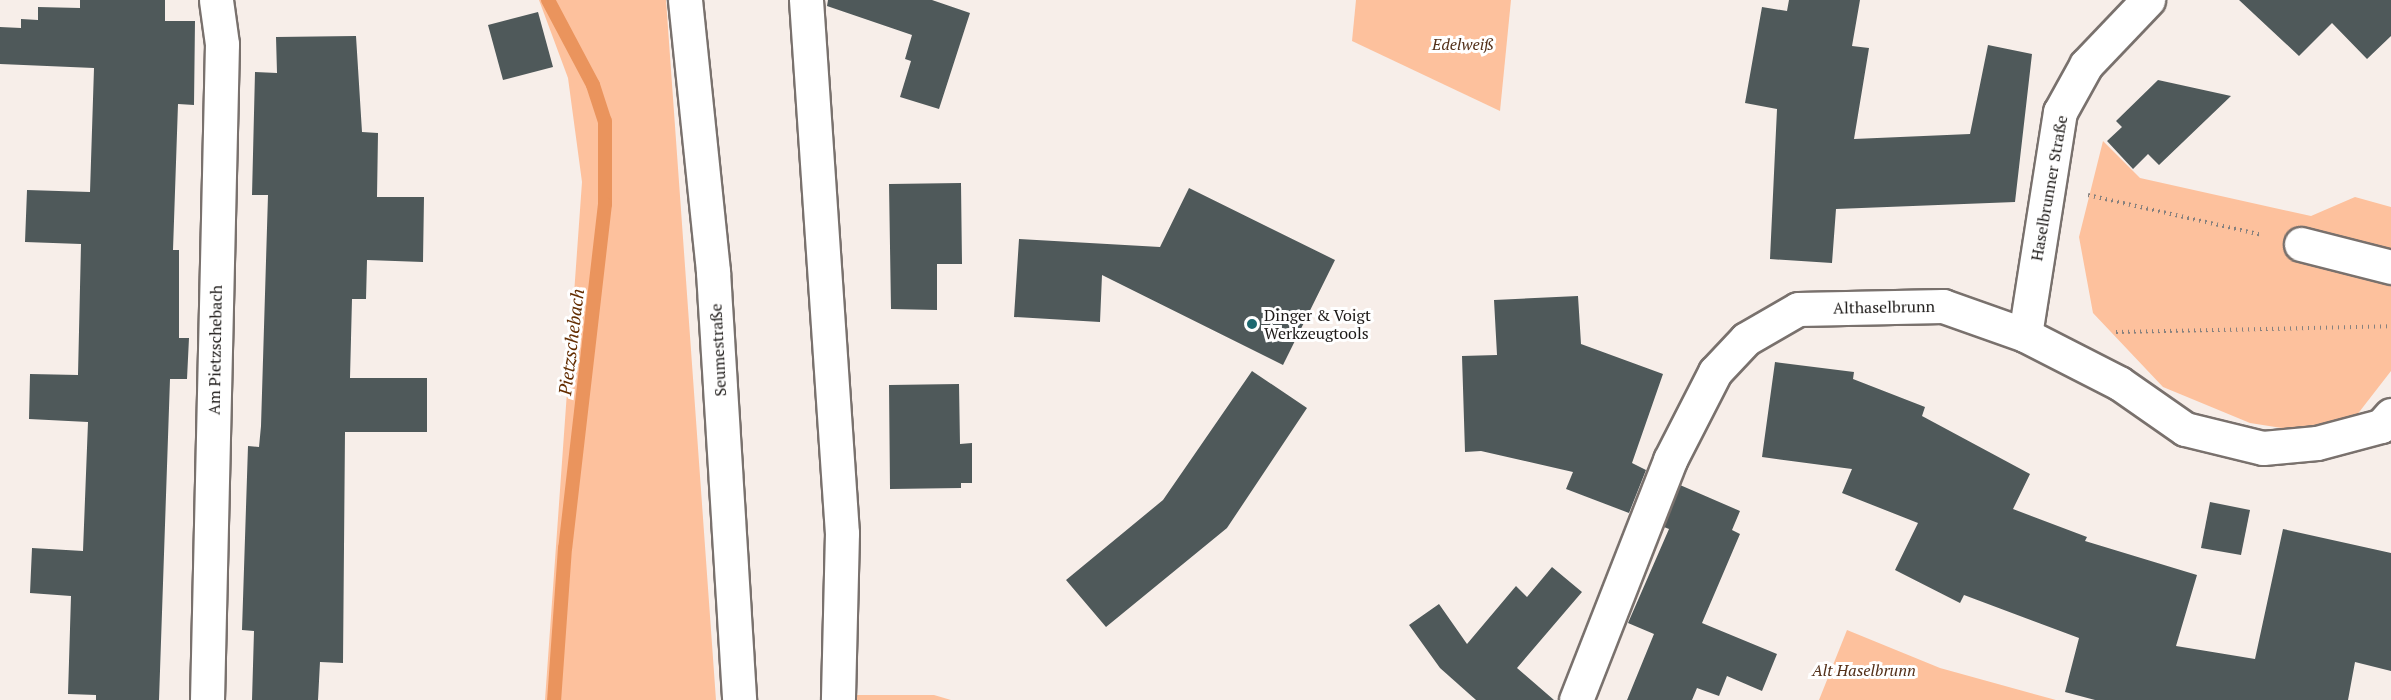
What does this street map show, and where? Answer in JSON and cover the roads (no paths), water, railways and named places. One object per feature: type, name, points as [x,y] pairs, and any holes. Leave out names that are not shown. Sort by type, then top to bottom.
[{"type":"street","name":"Am Pietzschebach","points":[[207,700],[222,44],[216,0]]},
{"type":"street","name":"Seumestraße","points":[[685,0],[713,272],[739,700]]},
{"type":"street","points":[[806,0],[842,533],[838,700]]},
{"type":"street","name":"Haselbrunner Straße","points":[[2025,334],[2060,112],[2086,65],[2148,0]]},
{"type":"street","points":[[2301,244],[2391,267]]},
{"type":"street","name":"Althaselbrunn","points":[[1576,700],[1670,460],[1715,372],[1746,339],[1798,309],[1943,306],[2025,334],[2119,383],[2185,429],[2263,448],[2338,437],[2381,426],[2391,415]]},
{"type":"waterway","name":"Pietzschebach","points":[[548,0],[593,85],[605,121],[605,204],[565,548],[554,700]]},
{"type":"place","name":"Dinger & Voigt Werkzeugtools","points":[[1252,324]]},
{"type":"park label","name":"Edelweiß","points":[[1463,44]]},
{"type":"park label","name":"Alt Haselbrunn","points":[[1864,670]]}]
